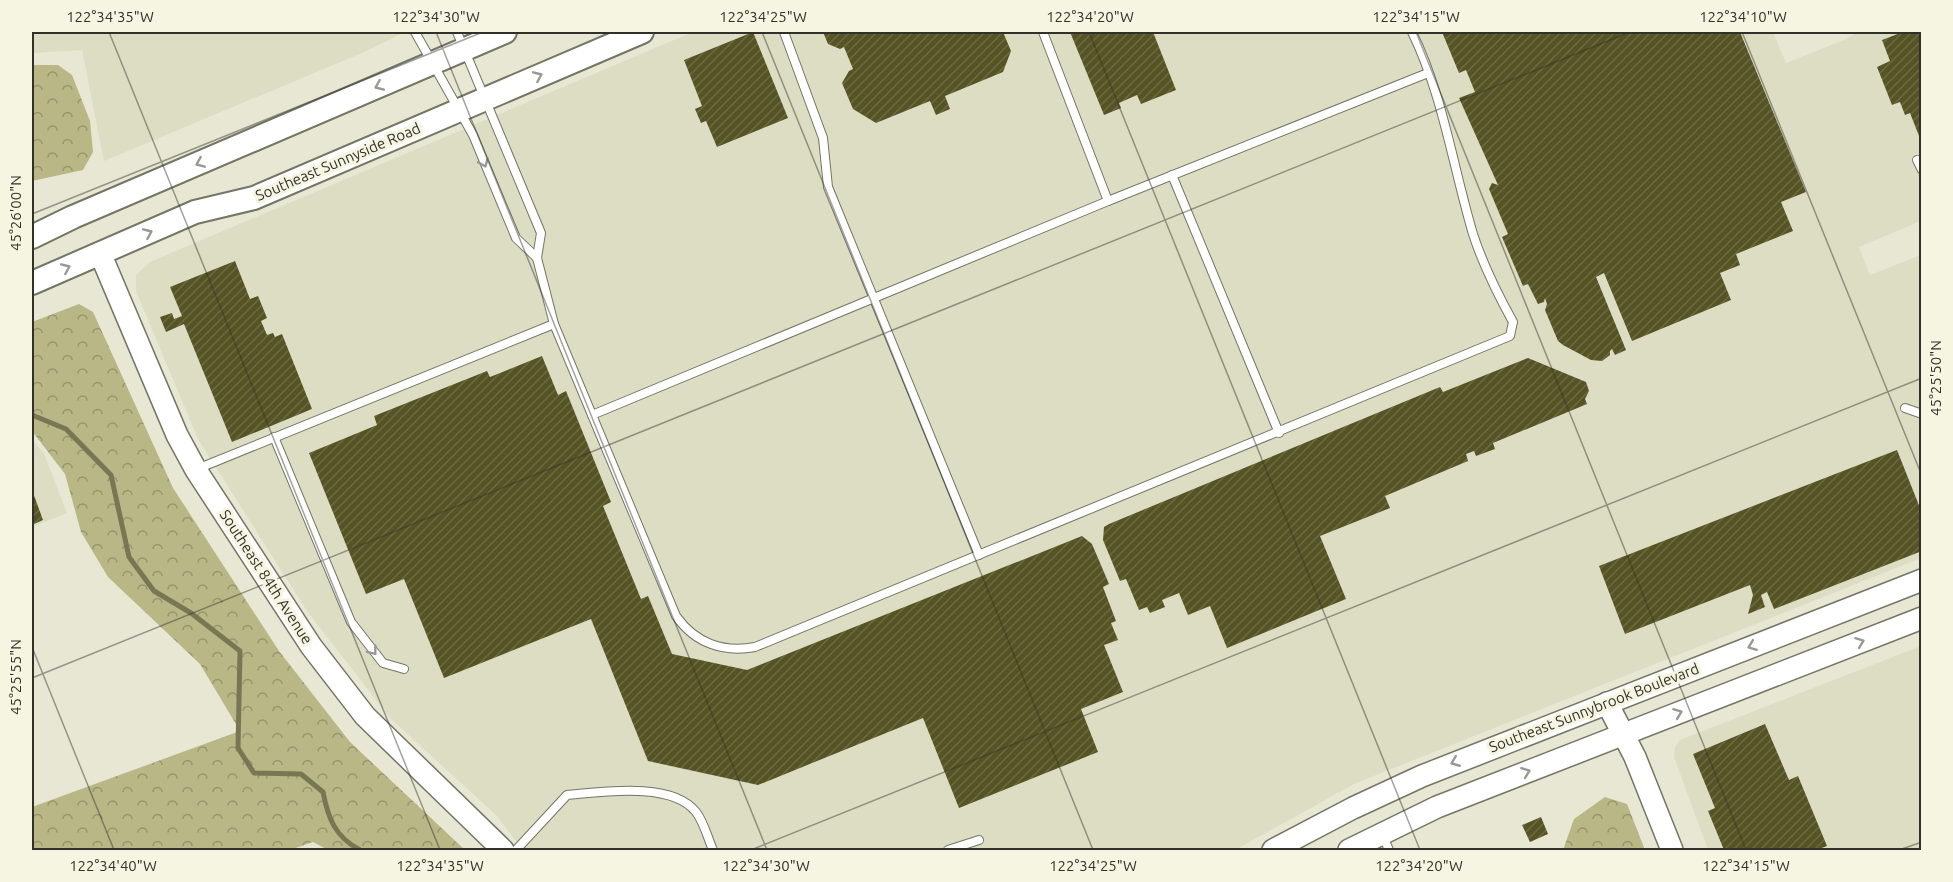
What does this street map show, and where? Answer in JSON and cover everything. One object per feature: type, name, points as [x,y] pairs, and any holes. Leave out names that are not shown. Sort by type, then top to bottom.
[{"type":"main road","points":[[32,237],[433,63],[461,40],[505,32]]},
{"type":"main road","name":"Southeast Sunnyside Road","points":[[32,283],[195,212],[254,198],[642,32]]},
{"type":"main road","name":"Southeast 84th Avenue","points":[[100,253],[177,435],[196,470],[311,646],[352,700],[397,750],[504,850]]},
{"type":"main road","name":"Southeast Sunnybrook Boulevard","points":[[1273,850],[1353,808],[1422,776],[1922,580]]},
{"type":"main road","points":[[1349,850],[1385,842],[1437,807],[1624,734],[1921,613]]},
{"type":"main road","points":[[1607,703],[1624,734],[1672,850]]},
{"type":"lane","points":[[415,32],[472,135],[516,238],[537,258]]},
{"type":"lane","points":[[784,32],[823,138],[828,187],[979,555]]},
{"type":"lane","points":[[1043,32],[1108,201]]},
{"type":"lane","points":[[461,40],[541,233],[537,258],[554,324],[676,616],[693,635],[709,646],[744,649],[755,647],[1510,336],[1513,322],[1494,288],[1474,236],[1428,73],[1412,32]]},
{"type":"lane","points":[[592,415],[1108,201],[1428,73]]},
{"type":"lane","points":[[1917,160],[1922,170]]},
{"type":"lane","points":[[1172,176],[1278,433]]},
{"type":"lane","points":[[196,470],[554,324]]},
{"type":"lane","points":[[1905,408],[1922,414]]},
{"type":"lane","points":[[274,437],[351,622],[383,663],[404,669]]},
{"type":"lane","points":[[516,850],[567,795],[622,790],[678,797],[696,812],[712,850]]},
{"type":"lane","points":[[948,850],[979,840]]},
{"type":"shaded area","points":[[32,32],[405,32],[362,53],[104,161],[82,50],[32,53]]},
{"type":"shaded area","points":[[693,32],[1773,32],[1786,63],[1844,40],[1858,32],[1921,32],[1921,221],[1859,247],[1870,275],[1921,255],[1921,558],[1356,783],[1235,850],[523,850],[496,815],[390,718],[307,611],[198,439],[136,291],[136,275],[150,262]]},
{"type":"shaded area","points":[[32,439],[44,454],[67,513],[32,527]]},
{"type":"shaded area","points":[[1921,646],[1921,850],[1708,850],[1674,757],[1675,747],[1680,740]]},
{"type":"green space","points":[[32,65],[58,65],[72,75],[90,121],[93,152],[83,170],[32,181]]},
{"type":"green space","points":[[79,304],[93,312],[173,488],[279,651],[350,742],[465,850],[328,850],[313,842],[290,850],[32,850],[32,807],[240,731],[200,664],[108,577],[81,532],[65,474],[32,431],[32,322]]},
{"type":"green space","points":[[1605,797],[1627,804],[1645,850],[1563,850],[1574,819]]},
{"type":"building","points":[[753,32],[788,118],[717,147],[706,121],[701,123],[695,109],[702,106],[684,60]]},
{"type":"building","points":[[823,32],[1003,32],[1011,51],[1003,72],[945,96],[950,109],[936,115],[930,101],[876,123],[853,109],[842,83],[849,71],[853,69],[844,47],[840,49],[828,44]]},
{"type":"building","points":[[1070,32],[1153,32],[1176,90],[1141,104],[1137,95],[1119,103],[1121,108],[1104,115]]},
{"type":"building","points":[[1442,32],[1740,32],[1806,192],[1781,202],[1793,231],[1736,254],[1740,265],[1720,273],[1731,300],[1632,341],[1604,273],[1596,277],[1626,350],[1615,355],[1612,349],[1610,355],[1602,361],[1591,360],[1563,345],[1558,341],[1545,310],[1547,304],[1545,298],[1544,302],[1538,304],[1528,284],[1523,286],[1502,237],[1508,234],[1489,189],[1492,183],[1498,185],[1459,98],[1475,92],[1466,70],[1459,73]]},
{"type":"building","points":[[1903,32],[1922,32],[1921,141],[1910,113],[1905,115],[1900,102],[1892,105],[1877,67],[1890,61],[1882,40]]},
{"type":"building","points":[[235,261],[250,299],[258,296],[267,318],[261,321],[267,335],[273,333],[275,337],[282,334],[312,409],[232,442],[184,324],[166,332],[160,317],[172,313],[174,319],[182,316],[170,287]]},
{"type":"building","points":[[542,356],[558,395],[566,391],[611,502],[603,506],[641,599],[648,596],[672,654],[747,670],[1082,536],[1092,544],[1109,584],[1103,587],[1116,621],[1111,623],[1118,640],[1104,645],[1123,692],[1081,709],[1098,752],[959,808],[923,718],[758,785],[648,761],[591,619],[444,678],[404,579],[366,594],[309,453],[377,425],[374,416],[487,371],[490,377]]},
{"type":"building","points":[[1528,358],[1586,382],[1589,391],[1585,399],[1587,404],[1493,443],[1495,449],[1476,456],[1474,451],[1466,454],[1468,461],[1385,496],[1390,508],[1320,536],[1346,599],[1227,648],[1210,606],[1188,615],[1179,593],[1162,600],[1165,607],[1150,613],[1147,607],[1139,610],[1126,579],[1120,581],[1103,540],[1104,527],[1109,524],[1440,387],[1443,392]]},
{"type":"building","points":[[1897,450],[1922,513],[1922,551],[1774,609],[1767,592],[1761,595],[1765,607],[1748,614],[1753,595],[1750,585],[1625,634],[1599,566]]},
{"type":"building","points":[[32,490],[43,520],[32,525]]},
{"type":"building","points":[[1765,724],[1789,780],[1798,776],[1827,846],[1816,850],[1724,850],[1708,811],[1715,808],[1693,754]]},
{"type":"building","points":[[1541,817],[1548,834],[1530,842],[1522,825]]},
{"type":"waterway","points":[[32,415],[66,429],[111,475],[129,557],[154,591],[191,613],[240,651],[238,748],[254,773],[301,774],[323,792],[334,826],[344,839],[360,850]]}]
